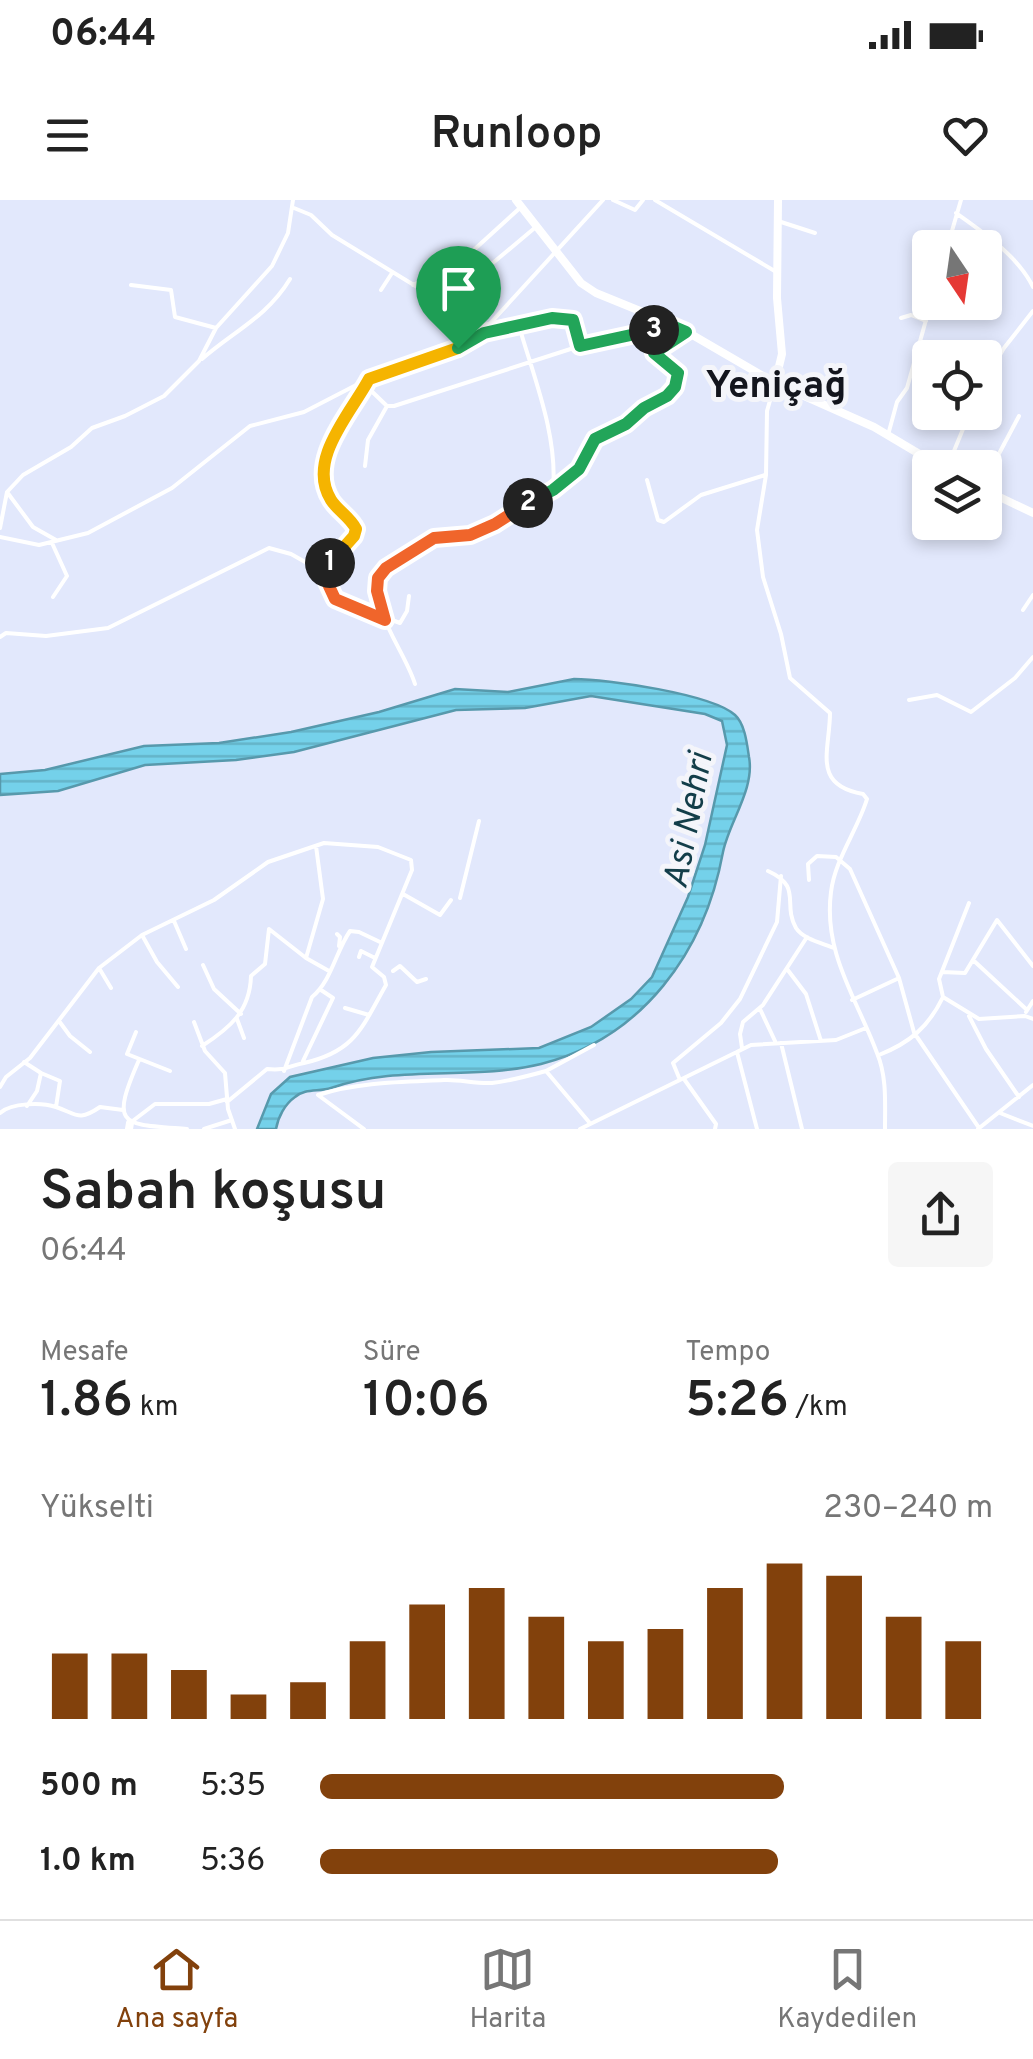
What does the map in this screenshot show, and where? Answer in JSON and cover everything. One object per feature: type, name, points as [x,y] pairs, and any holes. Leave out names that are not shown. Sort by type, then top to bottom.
[{"type":"street","points":[[200,360],[216,328],[266,274],[285,242],[294,200]]},
{"type":"street","points":[[484,333],[603,200]]},
{"type":"street","points":[[613,200],[635,210],[643,200]]},
{"type":"street","points":[[655,200],[778,273]]},
{"type":"street","points":[[778,200],[782,354],[766,412],[766,474],[757,530],[763,577],[781,634],[786,670],[798,688],[828,710],[830,722],[824,745],[835,784],[867,799],[831,888],[834,948],[852,1000],[878,1055],[885,1091],[885,1129]]},
{"type":"street","points":[[951,230],[960,200]]},
{"type":"street","points":[[413,286],[466,257],[518,203],[582,282],[596,293],[686,332],[775,382],[913,450]]},
{"type":"street","points":[[294,208],[311,215],[332,235],[482,326],[484,333]]},
{"type":"street","points":[[956,213],[988,236],[1026,274],[1033,288]]},
{"type":"street","points":[[778,221],[816,233]]},
{"type":"street","points":[[444,304],[537,226]]},
{"type":"street","points":[[381,290],[392,273]]},
{"type":"street","points":[[0,528],[7,492],[23,475],[72,447],[92,428],[164,396],[234,332],[262,316],[290,280]]},
{"type":"street","points":[[132,285],[171,290],[175,316],[216,328]]},
{"type":"street","points":[[1002,351],[1033,314]]},
{"type":"street","points":[[888,436],[897,402],[908,388],[926,321],[911,316],[901,318]]},
{"type":"street","points":[[322,571],[354,536],[354,524],[329,498],[323,480],[324,463],[369,379],[458,348],[484,333],[552,318],[573,320],[580,346]]},
{"type":"street","points":[[519,326],[550,426],[553,490]]},
{"type":"street","points":[[365,466],[368,440],[387,406],[529,360],[672,326]]},
{"type":"street","points":[[649,331],[658,350]]},
{"type":"street","points":[[416,684],[385,620],[377,591],[378,578],[386,568],[434,538],[460,537],[495,524],[553,490],[579,469],[595,439],[626,424],[675,387],[678,373],[654,353],[686,332]]},
{"type":"street","points":[[0,537],[29,545],[88,533],[172,488],[250,426],[304,412],[362,382],[387,406]]},
{"type":"street","points":[[1000,450],[1018,416]]},
{"type":"street","points":[[646,480],[658,520],[664,522],[701,495],[766,474]]},
{"type":"street","points":[[7,492],[33,527],[55,542],[67,576],[54,597]]},
{"type":"street","points":[[1002,498],[1033,513]]},
{"type":"street","points":[[0,636],[46,636],[108,628],[269,548],[291,554],[322,571],[335,599],[385,620],[400,624],[409,596]]},
{"type":"street","points":[[1023,610],[1033,595]]},
{"type":"street","points":[[909,700],[936,695],[971,712],[1033,658]]},
{"type":"street","points":[[460,898],[479,821]]},
{"type":"street","points":[[0,1086],[59,1021],[98,968],[142,934],[214,900],[268,862],[324,843],[378,847],[411,860],[414,865],[398,913],[372,970],[387,983],[353,1041],[315,1062],[284,1071],[267,1070],[227,1100],[155,1104],[129,1126]]},
{"type":"street","points":[[306,958],[323,899],[316,846]]},
{"type":"street","points":[[810,880],[807,866],[813,858],[842,860],[850,870],[899,978],[915,1036],[979,1128],[1033,1085]]},
{"type":"street","points":[[268,862],[271,869]]},
{"type":"street","points":[[768,871],[788,885],[796,928],[834,948]]},
{"type":"street","points":[[715,1129],[716,1124],[673,1063],[732,1013],[777,922],[780,876]]},
{"type":"street","points":[[403,894],[440,914],[451,900]]},
{"type":"street","points":[[878,1055],[903,1046],[935,1014],[943,997],[939,982],[942,972],[969,903]]},
{"type":"street","points":[[942,972],[964,973],[998,920],[1033,966]]},
{"type":"street","points":[[174,921],[186,949]]},
{"type":"street","points":[[202,1046],[246,1006],[252,973],[264,964],[270,930],[329,971]]},
{"type":"street","points":[[338,947],[352,930],[382,943]]},
{"type":"street","points":[[142,934],[157,962],[178,987]]},
{"type":"street","points":[[284,1071],[312,997],[321,990],[329,971],[340,937],[336,934]]},
{"type":"street","points":[[758,1129],[739,1049],[740,1028],[760,1008],[807,937]]},
{"type":"street","points":[[330,944],[338,947]]},
{"type":"street","points":[[359,957],[361,950],[375,958]]},
{"type":"street","points":[[973,960],[1026,1009]]},
{"type":"street","points":[[203,965],[214,990],[239,1016],[244,1038]]},
{"type":"street","points":[[394,971],[400,966],[417,982],[426,979]]},
{"type":"street","points":[[98,968],[111,988]]},
{"type":"street","points":[[787,970],[806,994],[821,1042]]},
{"type":"street","points":[[852,1000],[899,978]]},
{"type":"street","points":[[302,1063],[333,998],[321,990]]},
{"type":"street","points":[[943,997],[979,1019],[1033,1019]]},
{"type":"street","points":[[1025,1016],[1033,1001]]},
{"type":"street","points":[[344,1008],[370,1015]]},
{"type":"street","points":[[760,1008],[778,1042],[802,1129]]},
{"type":"street","points":[[969,1015],[986,1049],[1019,1097]]},
{"type":"street","points":[[59,1021],[90,1052]]},
{"type":"street","points":[[194,1022],[202,1046],[225,1073],[234,1129]]},
{"type":"street","points":[[580,1129],[739,1049],[778,1042],[845,1039],[866,1028]]},
{"type":"street","points":[[136,1032],[127,1053],[170,1072]]},
{"type":"street","points":[[364,1129],[318,1095],[367,1084],[497,1082],[546,1071],[594,1045]]},
{"type":"street","points":[[129,1126],[123,1110],[124,1095],[139,1060]]},
{"type":"street","points":[[24,1062],[60,1082],[56,1107]]},
{"type":"street","points":[[546,1071],[589,1122]]},
{"type":"street","points":[[27,1106],[37,1091],[41,1073]]},
{"type":"street","points":[[0,1098],[7,1106]]},
{"type":"street","points":[[0,1112],[7,1106],[56,1107],[72,1116],[87,1116],[100,1107],[123,1110]]},
{"type":"street","points":[[1000,1113],[1033,1126]]},
{"type":"street","points":[[204,1129],[232,1120]]},
{"type":"street","points":[[129,1126],[187,1128]]},
{"type":"water","points":[[574,679],[683,694],[723,707],[735,715],[743,729],[749,757],[748,781],[714,888],[684,956],[639,1012],[610,1034],[577,1051],[515,1069],[409,1074],[303,1092],[285,1107],[276,1129],[257,1129],[271,1094],[290,1077],[373,1058],[539,1048],[591,1027],[631,999],[652,977],[688,897],[705,845],[727,745],[722,721],[705,714],[591,696],[525,708],[456,710],[294,752],[145,765],[58,791],[0,795],[0,774],[45,770],[144,746],[219,743],[291,732],[455,689],[508,692]]},
{"type":"district","name":"Yeniçağ","points":[[776,387]]},
{"type":"route","points":[[552,318],[573,320],[580,346],[672,326],[686,332],[654,353],[678,373],[675,387],[626,424],[595,439],[579,469],[553,490],[470,535],[434,538],[386,568],[379,575],[377,591],[385,620],[335,599],[329,591],[322,571],[342,552],[356,529],[329,498],[323,480],[324,463],[369,379],[458,348],[484,333],[552,318]]},
{"type":"water label","name":"Asi Nehri","points":[[690,821]]}]
